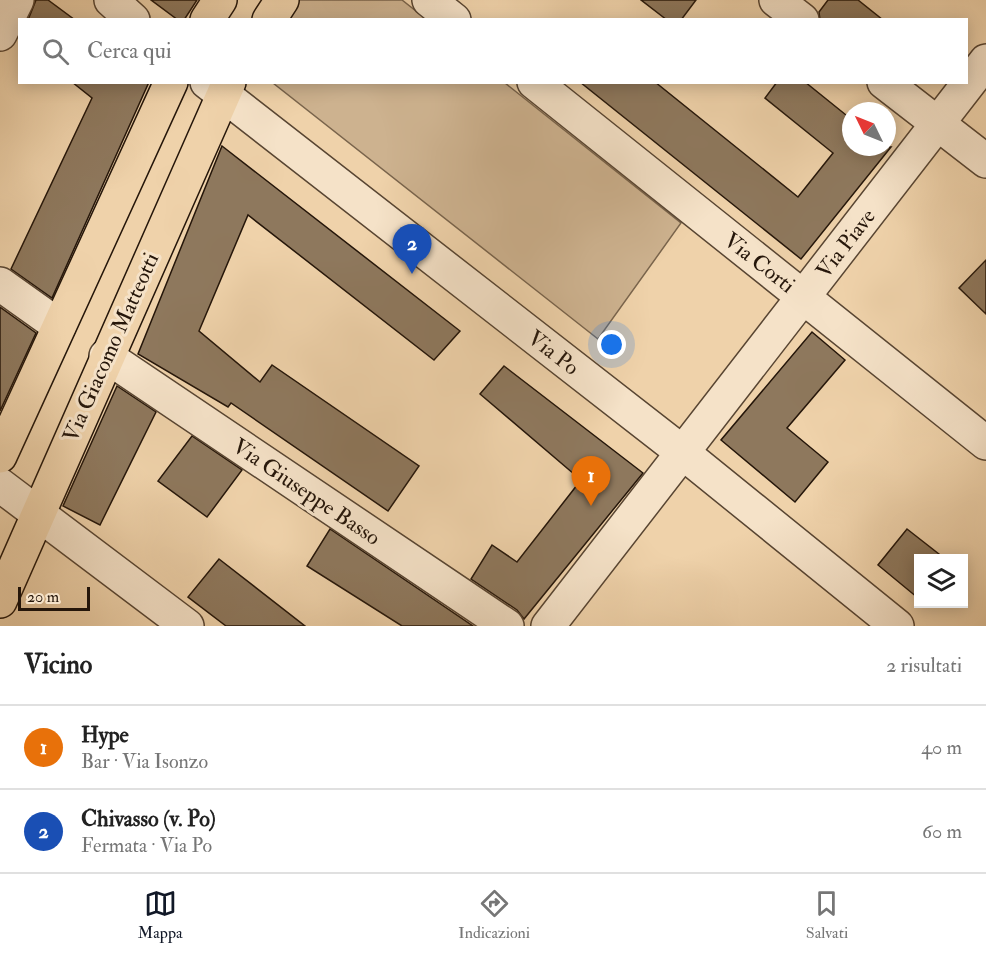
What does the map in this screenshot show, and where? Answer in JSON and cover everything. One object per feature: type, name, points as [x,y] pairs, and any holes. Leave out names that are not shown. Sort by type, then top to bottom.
[{"type":"main road","points":[[208,18],[220,0]]},
{"type":"main road","points":[[270,18],[282,0]]},
{"type":"main road","points":[[0,456],[170,84]]},
{"type":"main road","name":"Via Giacomo Matteotti","points":[[0,601],[219,86]]},
{"type":"street","points":[[0,34],[17,0]]},
{"type":"street","points":[[111,0],[131,18]]},
{"type":"street","points":[[429,0],[452,18]]},
{"type":"street","points":[[776,0],[799,18]]},
{"type":"street","name":"Via Piave","points":[[548,626],[986,62]]},
{"type":"street","name":"Via Corti","points":[[537,84],[986,443]]},
{"type":"street","points":[[887,84],[986,161]]},
{"type":"street","name":"Via Po","points":[[219,86],[682,452],[897,626]]},
{"type":"street","points":[[0,284],[59,326]]},
{"type":"street","name":"Via Giuseppe Basso","points":[[106,356],[507,626]]},
{"type":"street","points":[[0,485],[187,626]]},
{"type":"shaded area","points":[[287,0],[402,0],[425,18],[276,18]]},
{"type":"shaded area","points":[[274,84],[506,84],[681,223],[598,339]]},
{"type":"building","points":[[36,0],[48,0],[72,18],[29,18]]},
{"type":"building","points":[[151,0],[197,0],[185,18],[175,18]]},
{"type":"building","points":[[641,0],[696,0],[682,18],[664,18]]},
{"type":"building","points":[[828,0],[858,0],[880,18],[820,18],[819,12]]},
{"type":"building","points":[[74,84],[148,84],[52,298],[11,269],[92,98]]},
{"type":"building","points":[[582,84],[657,84],[798,197],[833,153],[765,98],[776,84],[807,84],[842,112],[842,156],[884,156],[801,259]]},
{"type":"building","points":[[222,146],[460,331],[434,360],[248,215],[199,331],[260,382],[272,365],[419,466],[388,511],[231,403],[228,407],[138,354]]},
{"type":"building","points":[[986,260],[986,314],[959,288]]},
{"type":"building","points":[[0,307],[36,333],[0,411]]},
{"type":"building","points":[[812,332],[845,360],[787,428],[828,462],[795,502],[721,440]]},
{"type":"building","points":[[504,366],[643,473],[524,619],[517,610],[471,579],[492,545],[517,562],[581,480],[480,394]]},
{"type":"building","points":[[117,386],[156,412],[100,525],[63,506]]},
{"type":"building","points":[[192,436],[242,470],[207,517],[158,481]]},
{"type":"building","points":[[330,529],[473,626],[402,626],[307,566]]},
{"type":"building","points":[[907,529],[939,554],[914,554],[914,595],[878,565]]},
{"type":"building","points":[[219,559],[305,626],[226,626],[188,597]]},
{"type":"place","name":"Chivasso (v. Po)","points":[[412,274]]},
{"type":"place","name":"Hype","points":[[591,506]]}]
